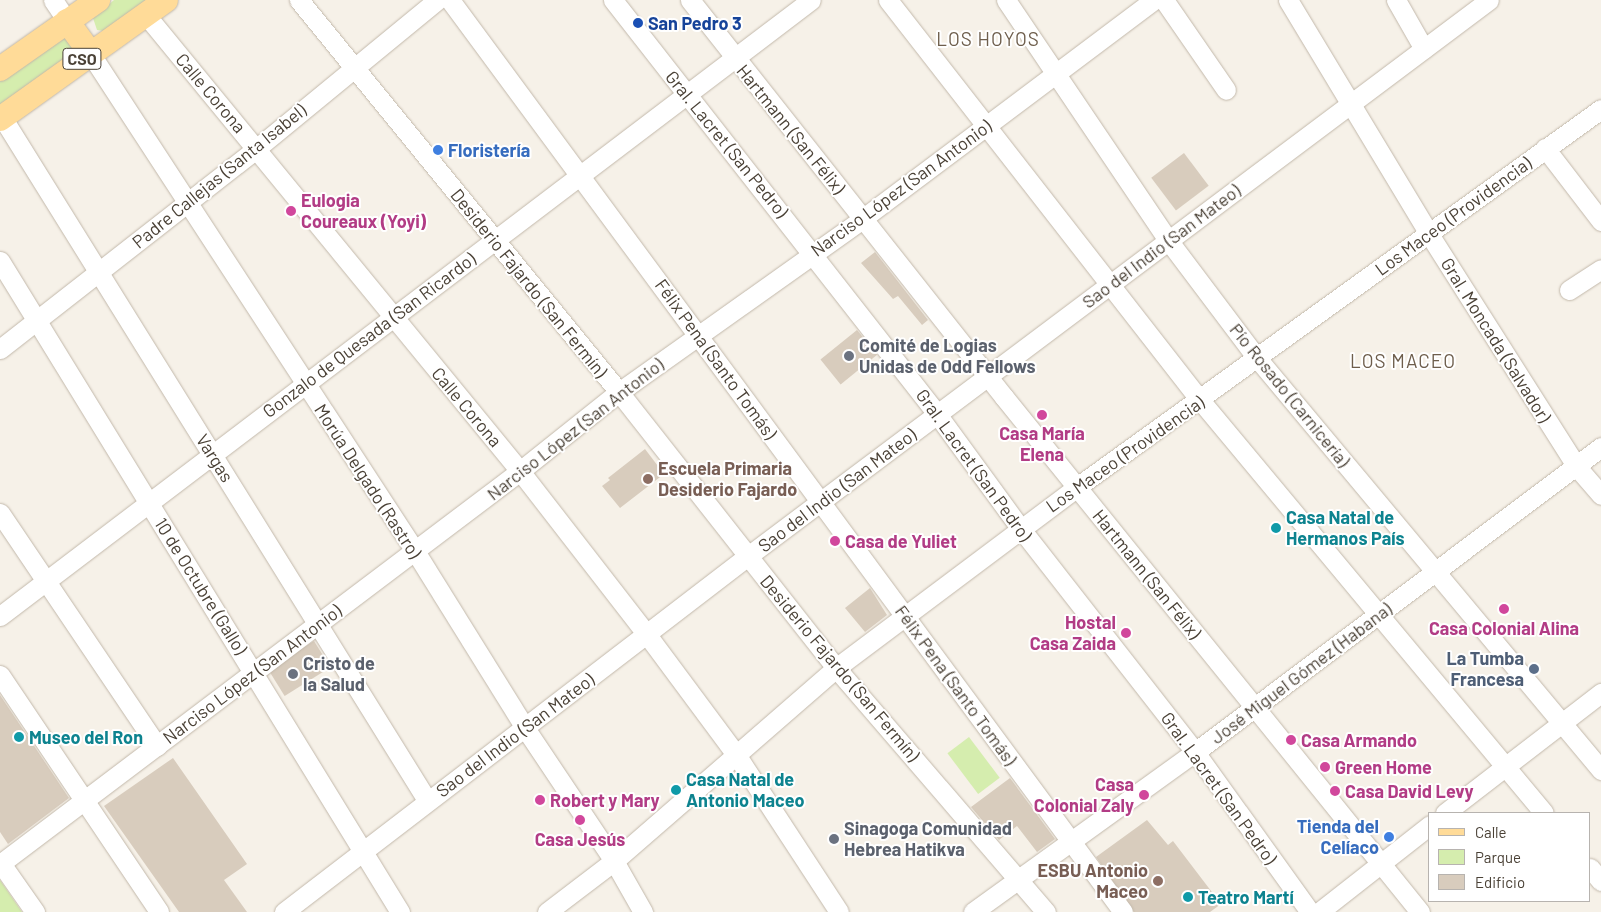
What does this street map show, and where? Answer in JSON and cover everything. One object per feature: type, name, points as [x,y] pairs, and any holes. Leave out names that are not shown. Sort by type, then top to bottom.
[{"type":"main road","name":"CSO","points":[[0,69],[98,0]]},
{"type":"main road","name":"CSO","points":[[1,118],[166,0]]},
{"type":"main road","points":[[67,21],[90,53]]},
{"type":"street","points":[[53,0],[67,21]]},
{"type":"street","name":"Desiderio Fajardo (San Fermín)","points":[[299,0],[619,392],[836,668],[1046,912]]},
{"type":"street","name":"Padre Callejas (Santa Isabel)","points":[[0,350],[256,148],[437,0]]},
{"type":"street","name":"Félix Pena (Santo Tomás)","points":[[450,0],[821,503],[906,615],[1070,843],[1123,912]]},
{"type":"street","name":"Gral. Lacret (San Pedro)","points":[[613,0],[814,252],[1021,528],[1195,752],[1310,912]]},
{"type":"street","name":"Hartmann (San Félix)","points":[[690,0],[988,377],[1420,912]]},
{"type":"street","name":"Gonzalo de Quesada (San Ricardo)","points":[[0,616],[811,0]]},
{"type":"street","points":[[888,0],[1111,283],[1200,400],[1543,812]]},
{"type":"street","name":"Pío Rosado (Carnicería)","points":[[1006,0],[1168,240],[1258,358],[1601,770]]},
{"type":"street","name":"Narciso López (San Antonio)","points":[[0,863],[86,801],[255,673],[520,471],[619,392],[1056,76],[1154,0]]},
{"type":"street","points":[[1164,0],[1226,90]]},
{"type":"street","name":"Gral. Moncada (Salvador)","points":[[1288,0],[1429,234],[1576,466],[1601,496]]},
{"type":"street","points":[[1396,0],[1424,49]]},
{"type":"street","name":"Sao del Indio (San Mateo)","points":[[284,912],[427,800],[648,636],[748,556],[821,503],[1168,240],[1352,105],[1489,0]]},
{"type":"street","name":"Calle Corona","points":[[146,15],[520,471],[648,636],[737,756],[839,912]]},
{"type":"street","name":"Morúa Delgado (Rastro)","points":[[90,53],[305,385],[415,550],[525,728],[614,861],[643,912]]},
{"type":"street","name":"Los Maceo (Providencia)","points":[[547,912],[614,861],[836,668],[1077,487],[1601,109]]},
{"type":"street","name":"Vargas","points":[[1,118],[100,272],[427,800]]},
{"type":"street","points":[[1545,148],[1601,222]]},
{"type":"street","name":"10 de Octubre (Gallo)","points":[[0,261],[255,673],[400,912]]},
{"type":"street","points":[[1569,290],[1601,269]]},
{"type":"street","name":"José Miguel Gómez (Habana)","points":[[973,912],[1195,752],[1378,614],[1437,572],[1601,446]]},
{"type":"street","points":[[0,513],[157,746]]},
{"type":"street","points":[[0,675],[86,801],[158,912]]},
{"type":"street","points":[[1446,812],[1562,725],[1601,693]]},
{"type":"street","points":[[1319,912],[1379,863],[1428,826]]},
{"type":"street","points":[[0,863],[35,912]]},
{"type":"street","points":[[1591,869],[1601,881]]},
{"type":"green space","points":[[114,0],[150,0],[104,31],[97,30],[93,18]]},
{"type":"green space","points":[[61,38],[67,38],[74,52],[0,106],[0,81]]},
{"type":"green space","points":[[969,737],[1000,778],[978,794],[947,753]]},
{"type":"green space","points":[[0,880],[22,912],[0,912]]},
{"type":"building","points":[[1184,153],[1209,186],[1176,210],[1151,178]]},
{"type":"building","points":[[875,252],[928,320],[922,325],[898,296],[893,299],[861,263]]},
{"type":"building","name":"Comité de Logias Unidas de Odd Fellows","points":[[857,330],[877,355],[841,384],[820,360]]},
{"type":"building","points":[[645,449],[664,474],[620,508],[602,486],[610,480],[608,478]]},
{"type":"building","points":[[870,588],[887,615],[865,632],[845,608]]},
{"type":"building","points":[[314,641],[330,667],[285,696],[268,670]]},
{"type":"building","name":"Museo del Ron","points":[[0,695],[69,798],[8,844],[0,832]]},
{"type":"building","points":[[173,758],[247,864],[224,880],[247,912],[179,912],[104,806]]},
{"type":"building","points":[[1010,778],[1055,839],[1037,852],[1017,826],[999,840],[971,807]]},
{"type":"building","points":[[1147,820],[1168,845],[1173,841],[1221,904],[1210,912],[1134,912],[1096,857]]},
{"type":"place","name":"San Pedro 3","points":[[638,23]]},
{"type":"place","name":"Floristería","points":[[438,150]]},
{"type":"place","name":"Eulogia Coureaux (Yoyi)","points":[[291,211]]},
{"type":"place","name":"Comité de Logias Unidas de Odd Fellows","points":[[849,356]]},
{"type":"place","name":"Casa María Elena","points":[[1042,415]]},
{"type":"place","name":"Escuela Primaria Desiderio Fajardo","points":[[648,479]]},
{"type":"place","name":"Casa Natal de Hermanos País","points":[[1276,528]]},
{"type":"place","name":"Casa de Yuliet","points":[[835,541]]},
{"type":"place","name":"Casa Colonial Alina","points":[[1504,609]]},
{"type":"place","name":"Hostal Casa Zaida","points":[[1126,633]]},
{"type":"place","name":"La Tumba Francesa","points":[[1534,669]]},
{"type":"place","name":"Cristo de la Salud","points":[[293,674]]},
{"type":"place","name":"Museo del Ron","points":[[19,737]]},
{"type":"place","name":"Casa Armando","points":[[1291,740]]},
{"type":"place","name":"Green Home","points":[[1325,767]]},
{"type":"place","name":"Casa Natal de Antonio Maceo","points":[[676,790]]},
{"type":"place","name":"Casa David Levy","points":[[1335,791]]},
{"type":"place","name":"Casa Colonial Zaly","points":[[1144,795]]},
{"type":"place","name":"Robert y Mary","points":[[540,800]]},
{"type":"place","name":"Casa Jesús","points":[[580,820]]},
{"type":"place","name":"Tienda del Celíaco","points":[[1389,837]]},
{"type":"place","name":"Sinagoga Comunidad Hebrea Hatikva","points":[[834,839]]},
{"type":"place","name":"ESBU Antonio Maceo","points":[[1158,881]]},
{"type":"place","name":"Teatro Martí","points":[[1188,897]]},
{"type":"district","name":"LOS HOYOS","points":[[988,39]]},
{"type":"district","name":"LOS MACEO","points":[[1403,361]]}]
